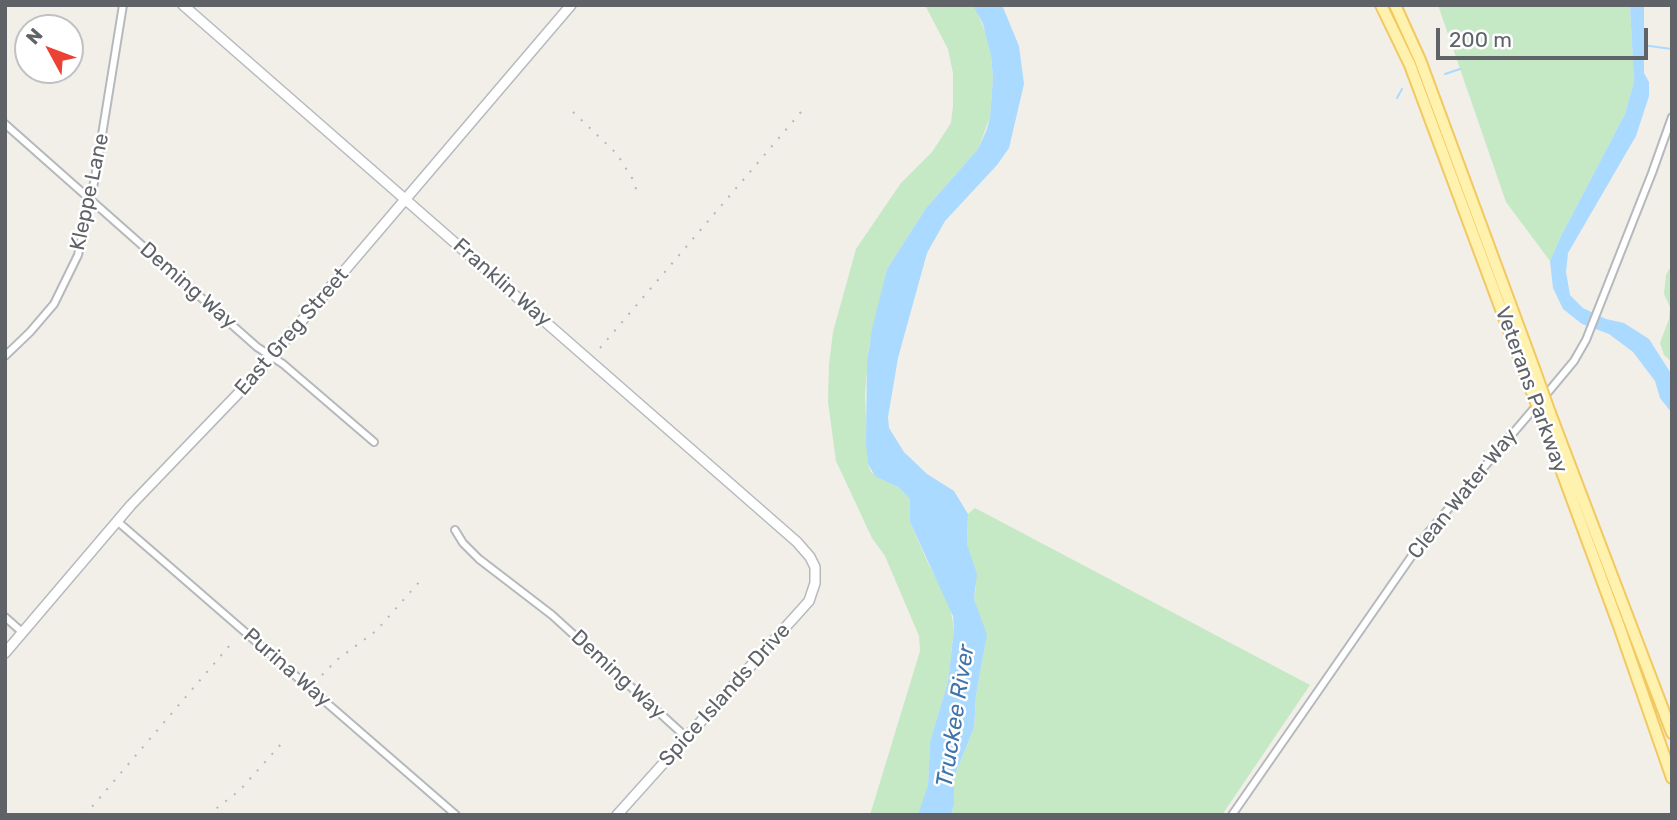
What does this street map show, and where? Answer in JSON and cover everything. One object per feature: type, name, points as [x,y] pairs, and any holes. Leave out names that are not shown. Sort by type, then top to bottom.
[{"type":"main road","name":"Veterans Parkway","points":[[1381,5],[1410,65],[1531,375]]},
{"type":"main road","name":"Veterans Parkway","points":[[1395,5],[1420,60],[1672,778]]},
{"type":"main road","name":"Veterans Parkway","points":[[1546,416],[1672,733]]},
{"type":"street","name":"Kleppe Lane","points":[[5,356],[43,319],[63,289],[78,255],[91,201],[123,5]]},
{"type":"street","name":"Franklin Way","points":[[183,5],[797,542],[815,567]]},
{"type":"street","name":"East Greg Street","points":[[5,653],[117,521],[271,356],[572,5]]},
{"type":"street","name":"Clean Water Way","points":[[1232,815],[1427,534],[1581,350],[1672,117]]},
{"type":"street","name":"Deming Way","points":[[5,124],[257,347],[283,363],[374,442]]},
{"type":"street","name":"Purina Way","points":[[117,521],[456,815]]},
{"type":"street","name":"Deming Way","points":[[455,530],[463,543],[479,559],[552,615],[686,737]]},
{"type":"street","name":"Spice Islands Drive","points":[[617,815],[803,608],[813,592],[815,567]]},
{"type":"street","points":[[5,617],[22,632]]},
{"type":"green space","points":[[925,5],[975,7],[986,34],[993,78],[990,117],[978,149],[926,208],[887,269],[869,346],[865,394],[868,464],[871,472],[898,487],[910,499],[910,522],[950,605],[954,630],[948,681],[930,742],[928,785],[923,805],[918,815],[870,815],[920,651],[919,636],[885,556],[872,538],[836,461],[828,402],[829,365],[833,332],[856,249],[901,183],[932,152],[951,123],[953,73],[948,49]]},
{"type":"green space","points":[[1438,5],[1630,5],[1634,82],[1625,114],[1550,261],[1506,202]]},
{"type":"green space","points":[[1672,265],[1672,362],[1664,355],[1660,343],[1669,319],[1670,307],[1664,294],[1666,275]]},
{"type":"green space","points":[[975,508],[1310,685],[1222,815],[951,815],[954,805],[954,777],[974,728],[976,695],[985,645],[974,599],[976,587],[967,544],[968,514]]},
{"type":"water","name":"Truckee River","points":[[973,5],[1002,5],[1019,46],[1024,84],[1009,148],[997,165],[945,221],[927,253],[898,358],[888,417],[889,428],[904,452],[927,474],[954,491],[968,514],[967,544],[977,574],[974,599],[987,635],[976,695],[974,728],[954,777],[954,805],[951,815],[918,815],[928,785],[930,742],[948,681],[953,616],[910,522],[910,499],[898,487],[875,476],[868,464],[867,362],[887,269],[926,208],[978,149],[987,129],[993,78],[991,56],[983,24]]},
{"type":"water","points":[[1630,5],[1644,5],[1644,73],[1649,82],[1649,96],[1636,136],[1568,253],[1566,272],[1570,295],[1583,308],[1606,319],[1624,323],[1649,339],[1672,375],[1672,413],[1660,398],[1655,381],[1633,352],[1609,334],[1582,324],[1563,309],[1553,288],[1550,261],[1625,114],[1634,82]]},
{"type":"waterway","points":[[1642,45],[1672,49]]},
{"type":"waterway","points":[[1445,74],[1460,69]]},
{"type":"waterway","points":[[1397,98],[1402,89]]},
{"type":"railway","points":[[573,112],[617,154],[632,178],[638,194]]},
{"type":"railway","points":[[600,348],[801,112]]},
{"type":"railway","points":[[322,675],[338,659],[376,631],[420,581]]},
{"type":"railway","points":[[85,815],[230,645]]},
{"type":"railway","points":[[208,815],[240,790],[282,743]]}]
